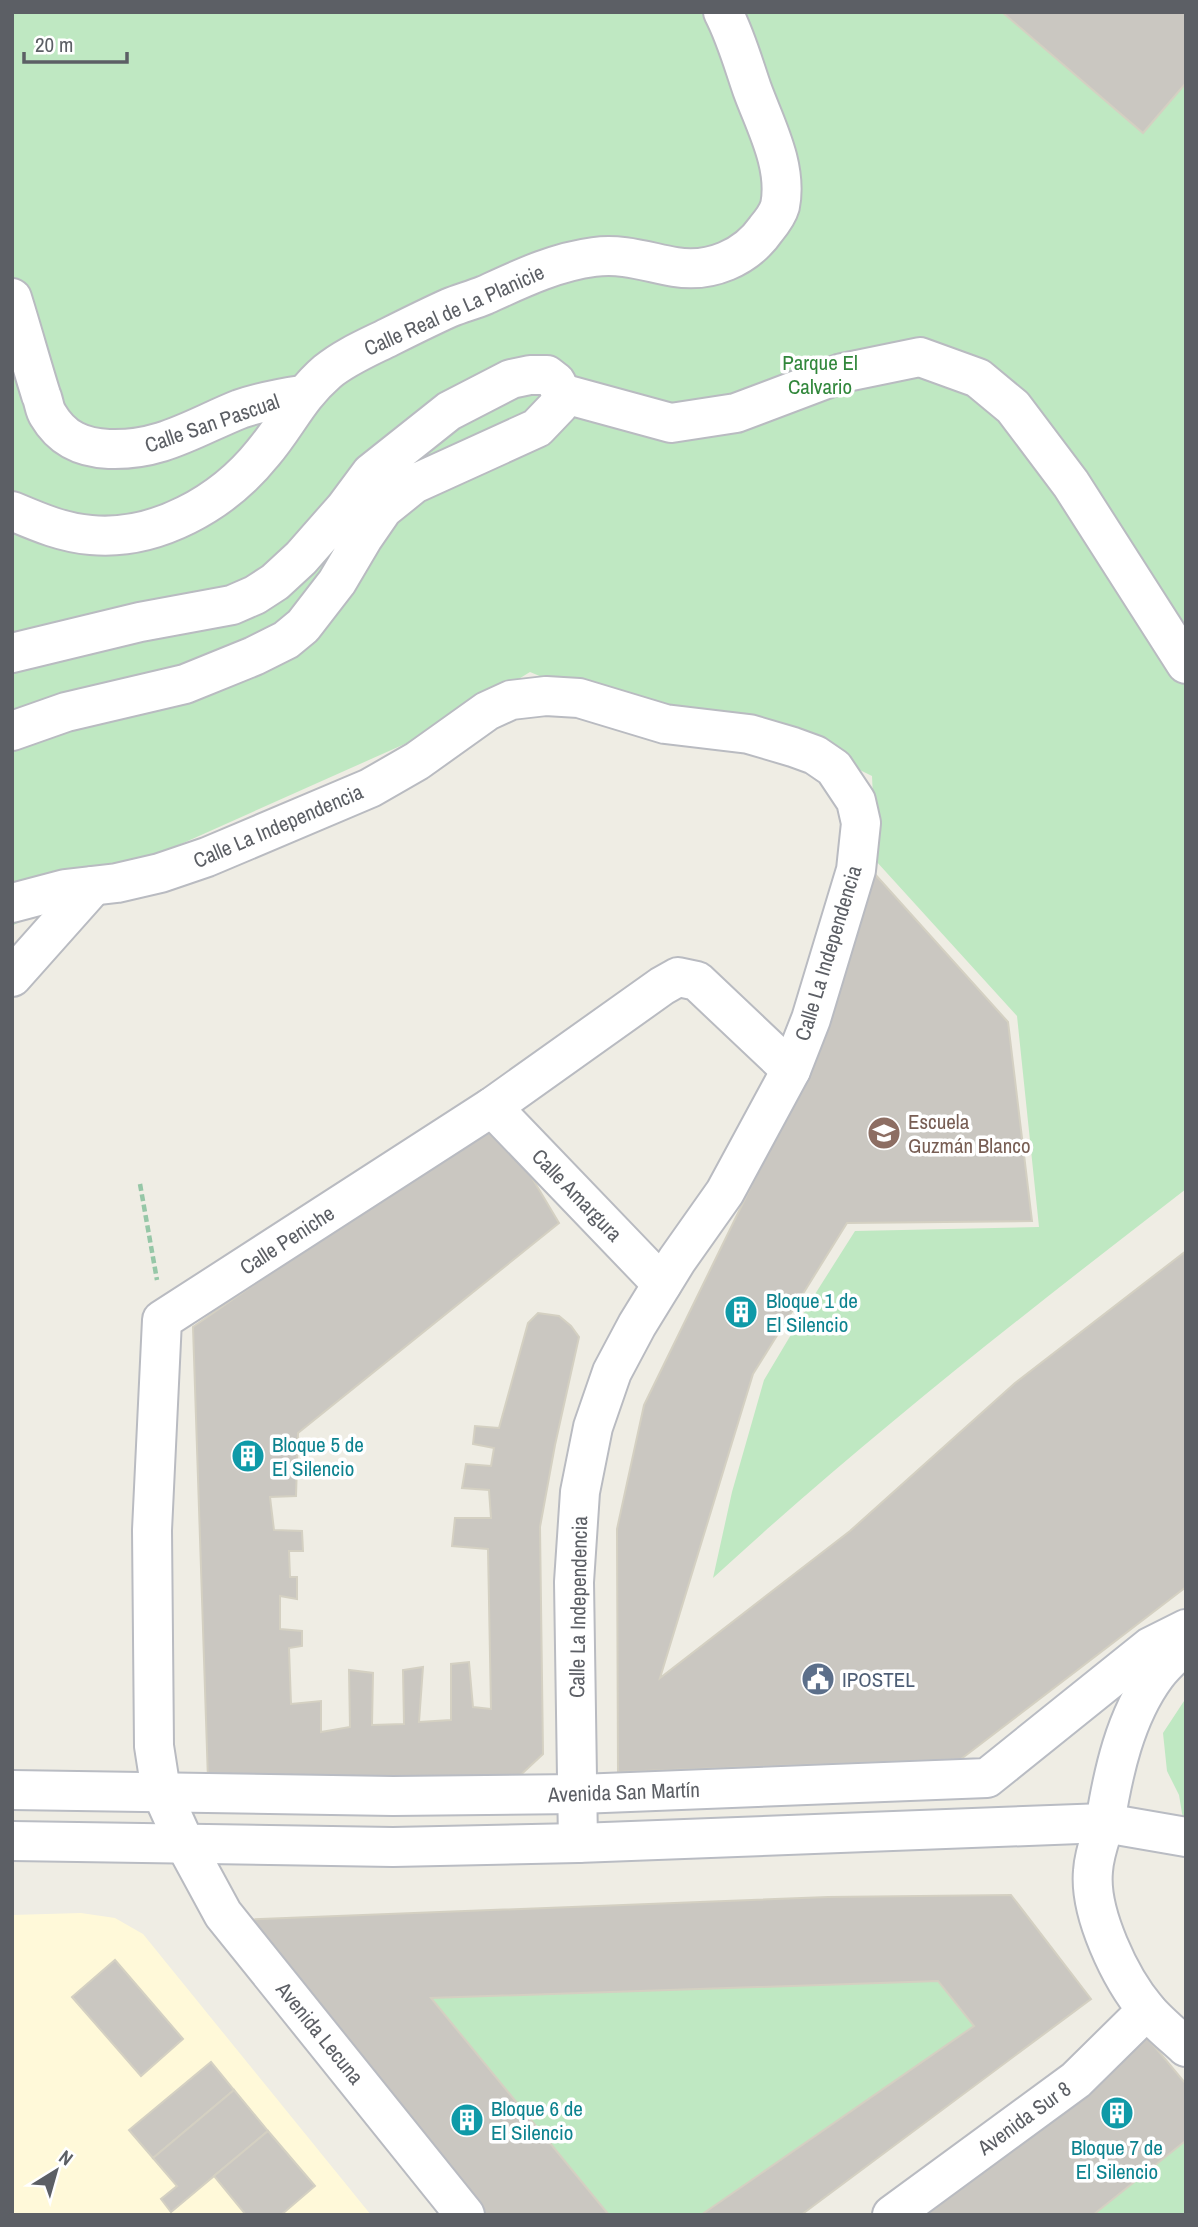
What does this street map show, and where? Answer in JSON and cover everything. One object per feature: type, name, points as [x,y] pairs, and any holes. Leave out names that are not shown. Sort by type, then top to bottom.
[{"type":"street","name":"Calle Real de La Planicie","points":[[12,511],[50,527],[91,535],[125,534],[170,523],[237,481],[264,453],[302,395],[329,370],[363,350],[449,308],[553,266],[593,257],[622,256],[676,267],[707,267],[732,260],[766,231],[779,208],[781,185],[778,162],[768,131],[737,40],[723,12]]},
{"type":"street","name":"Calle San Pascual","points":[[12,298],[31,368],[47,413],[62,434],[74,442],[107,449],[128,450],[152,446],[268,400],[302,395]]},
{"type":"street","points":[[561,393],[671,423],[736,413],[842,373],[920,357],[978,377],[1013,407],[1070,484],[1186,664]]},
{"type":"street","points":[[12,653],[140,621],[232,605],[255,595],[275,582],[301,558],[345,508],[370,474],[449,411],[511,379],[547,375],[556,382],[561,393],[559,405],[537,428],[443,470],[399,494],[376,519],[337,582],[303,626],[286,640],[185,684],[66,712],[12,731]]},
{"type":"street","name":"Calle La Independencia","points":[[12,903],[65,888],[93,886],[172,869],[207,857],[370,788],[417,761],[487,711],[512,701],[546,696],[579,698],[665,724],[749,734],[804,751],[834,768],[856,801],[861,823],[856,870],[811,1019],[791,1070],[725,1192],[637,1325],[612,1372],[593,1427],[580,1492],[574,1582],[579,1843]]},
{"type":"street","points":[[12,977],[93,886]]},
{"type":"street","name":"Calle Peniche","points":[[162,1320],[492,1107],[678,977],[697,981],[791,1070]]},
{"type":"street","name":"Calle Amargura","points":[[492,1107],[663,1284]]},
{"type":"street","points":[[161,1791],[154,1746],[152,1530],[162,1320]]},
{"type":"street","name":"Avenida San Martín","points":[[12,1790],[393,1796],[579,1794],[988,1778],[1150,1647],[1186,1629]]},
{"type":"street","points":[[1186,1644],[1156,1674],[1139,1704],[1124,1742],[1093,1872],[1096,1904],[1123,1975],[1147,2010],[1186,2047]]},
{"type":"street","name":"Avenida Lecuna","points":[[161,1791],[185,1844],[223,1914],[465,2215]]},
{"type":"street","points":[[12,1841],[393,1847],[1105,1824],[1186,1837]]},
{"type":"street","name":"Avenida Sur 8","points":[[892,2215],[1076,2080],[1147,2010]]},
{"type":"path","points":[[140,1184],[162,1320]]},
{"type":"shaded area","points":[[81,1913],[115,1918],[143,1934],[371,2215],[12,2215],[12,1915]]},
{"type":"green space","name":"Parque El Calvario","points":[[12,12],[1186,12],[1186,1189],[886,1427],[713,1578],[732,1492],[764,1380],[855,1231],[1039,1227],[1017,1016],[876,861],[872,776],[787,734],[672,731],[530,672],[436,730],[78,890],[12,926]]},
{"type":"green space","points":[[1186,1698],[1186,1837],[1179,1795],[1167,1771],[1163,1733]]},
{"type":"green space","points":[[938,1981],[974,2026],[701,2215],[609,2215],[431,1998]]},
{"type":"green space","points":[[1184,2142],[1186,2215],[1093,2215]]},
{"type":"building","points":[[1002,12],[1186,12],[1186,83],[1143,133]]},
{"type":"building","name":"Bloque 1 de El Silencio","points":[[873,872],[1008,1022],[1032,1221],[847,1223],[753,1374],[660,1678],[850,1531],[1015,1383],[1186,1251],[1186,1587],[961,1759],[618,1772],[617,1529],[644,1405],[810,1066]]},
{"type":"building","name":"Bloque 5 de El Silencio","points":[[495,1116],[559,1223],[298,1433],[296,1496],[270,1497],[274,1530],[302,1531],[303,1551],[289,1551],[290,1577],[297,1577],[297,1599],[280,1596],[280,1629],[302,1631],[302,1646],[289,1648],[291,1704],[321,1701],[321,1732],[350,1727],[349,1670],[373,1673],[372,1725],[404,1724],[403,1670],[423,1667],[419,1722],[451,1720],[451,1664],[469,1662],[473,1707],[491,1709],[488,1549],[452,1546],[455,1518],[491,1518],[489,1490],[462,1488],[466,1464],[491,1466],[494,1448],[473,1444],[475,1426],[499,1428],[528,1323],[538,1313],[559,1316],[571,1326],[579,1337],[540,1527],[543,1754],[512,1783],[387,1776],[208,1780],[193,1327]]},
{"type":"building","name":"Bloque 6 de El Silencio","points":[[1011,1895],[1091,1999],[801,2215],[701,2215],[974,2026],[938,1981],[431,1998],[609,2215],[482,2215],[234,1920],[828,1897]]},
{"type":"building","points":[[115,1960],[183,2039],[141,2076],[72,1997]]},
{"type":"building","name":"Bloque 7 de El Silencio","points":[[1145,2035],[1186,2084],[1186,2144],[1184,2142],[1093,2215],[922,2215]]},
{"type":"building","points":[[211,2062],[234,2090],[153,2158],[129,2130]]},
{"type":"building","points":[[234,2090],[268,2131],[171,2212],[161,2199],[177,2186],[153,2158]]},
{"type":"building","points":[[268,2131],[315,2186],[281,2215],[246,2215],[214,2176]]},
{"type":"place","name":"Escuela Guzmán Blanco","points":[[884,1133]]},
{"type":"place","name":"Bloque 1 de El Silencio","points":[[741,1312]]},
{"type":"place","name":"Bloque 5 de El Silencio","points":[[248,1456]]},
{"type":"place","name":"IPOSTEL","points":[[818,1679]]},
{"type":"place","name":"Bloque 7 de El Silencio","points":[[1117,2113]]},
{"type":"place","name":"Bloque 6 de El Silencio","points":[[467,2120]]}]
